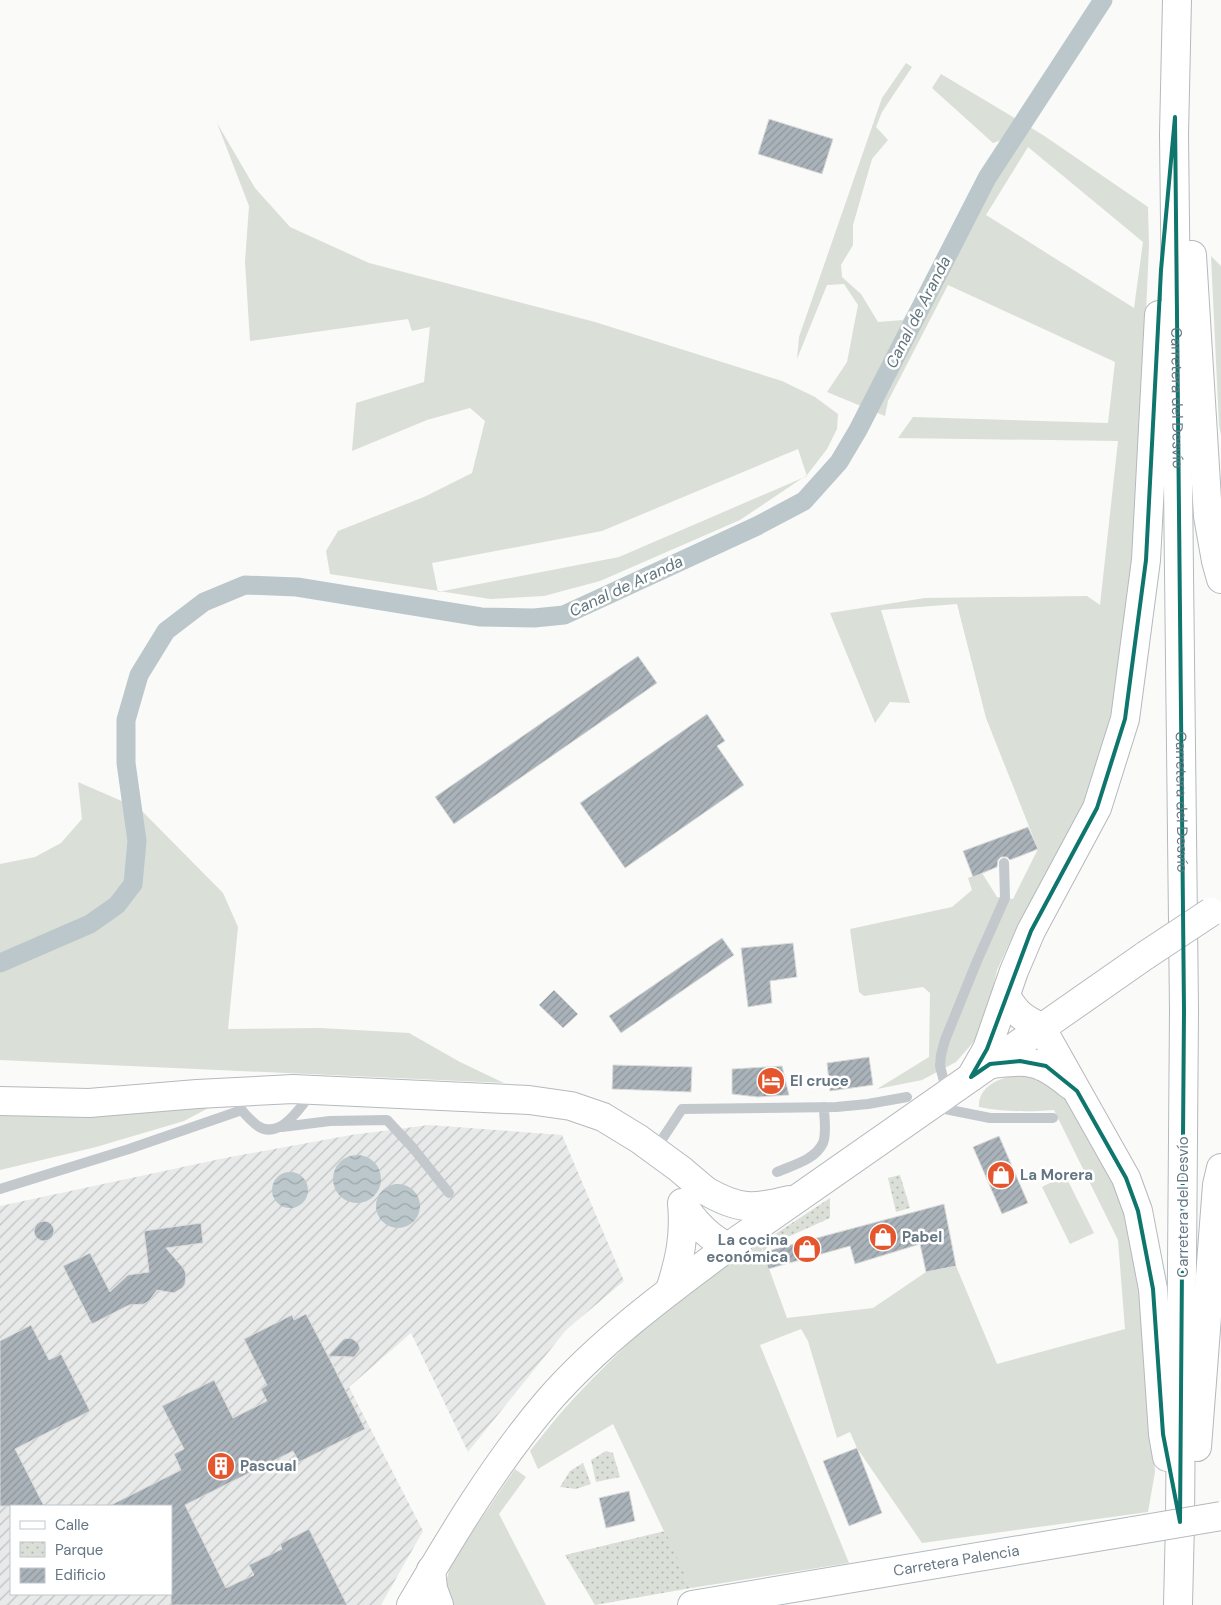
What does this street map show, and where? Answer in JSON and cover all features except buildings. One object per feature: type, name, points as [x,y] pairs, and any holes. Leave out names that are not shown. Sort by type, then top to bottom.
[{"type":"main road","name":"Carretera del Desvío","points":[[1177,0],[1174,126],[1184,1010],[1178,1605]]},
{"type":"main road","points":[[1174,126],[1192,240],[1208,516],[1221,579]]},
{"type":"main road","points":[[980,1071],[1014,971],[1031,931],[1097,808],[1125,719],[1146,560],[1161,270],[1174,126]]},
{"type":"main road","points":[[411,1605],[493,1471],[550,1399],[601,1347],[670,1290],[928,1099],[980,1071],[1221,904]]},
{"type":"main road","points":[[1006,996],[1015,1012],[1027,1021],[1041,1027],[1126,1178],[1138,1211],[1153,1289],[1163,1434],[1180,1535]]},
{"type":"main road","points":[[980,1071],[1020,1060],[1046,1066],[1077,1091]]},
{"type":"main road","points":[[0,1101],[237,1101],[293,1088],[529,1100],[571,1106],[603,1118],[639,1139],[706,1191],[725,1202],[761,1207],[798,1197]]},
{"type":"main road","points":[[654,1151],[670,1176],[682,1204],[699,1226],[716,1241],[728,1247]]},
{"type":"main road","points":[[1180,1535],[1198,1439],[1217,1185],[1221,1168]]},
{"type":"main road","points":[[706,1191],[720,1210],[726,1228],[728,1247]]},
{"type":"main road","points":[[670,1290],[682,1247],[684,1224],[682,1204]]},
{"type":"main road","name":"Carretera Palencia","points":[[692,1605],[1221,1516]]},
{"type":"main road","points":[[431,1570],[433,1589],[439,1605]]},
{"type":"lane","points":[[928,1099],[941,1072],[941,1056],[952,1022],[1005,898],[1004,863]]},
{"type":"lane","points":[[282,1127],[314,1090]]},
{"type":"lane","points":[[654,1151],[682,1109],[824,1108],[928,1099],[990,1118],[1053,1118]]},
{"type":"lane","points":[[0,1189],[129,1149],[237,1101],[255,1124],[266,1129],[330,1121],[387,1120],[413,1148],[449,1193]]},
{"type":"lane","points":[[777,1172],[804,1161],[817,1151],[823,1142],[824,1108]]},
{"type":"highlighted area","points":[[1175,117],[1184,1010],[1180,1522],[1163,1434],[1153,1289],[1138,1211],[1126,1178],[1077,1091],[1046,1066],[1020,1061],[990,1064],[971,1077],[987,1049],[1031,931],[1097,808],[1125,719],[1146,560],[1161,270]]},
{"type":"shaded area","points":[[429,1125],[562,1135],[624,1281],[566,1330],[468,1452],[411,1333],[349,1387],[423,1531],[381,1605],[0,1605],[0,1206],[225,1158],[351,1135]]},
{"type":"green space","points":[[906,63],[912,67],[882,112],[876,127],[888,140],[872,159],[853,225],[853,245],[841,265],[842,277],[861,294],[878,322],[903,320],[926,281],[966,200],[1010,137],[993,143],[932,88],[941,74],[1043,135],[1148,207],[1149,246],[1134,581],[1119,680],[1105,737],[1073,835],[1020,921],[997,970],[983,1031],[956,1062],[922,1080],[877,1089],[929,1057],[930,993],[923,987],[864,996],[859,992],[850,929],[952,907],[972,890],[968,878],[982,873],[997,897],[1013,899],[1038,849],[986,718],[957,604],[881,610],[910,703],[890,702],[875,723],[830,613],[925,598],[1087,596],[1100,605],[1118,441],[898,438],[913,417],[1108,423],[1115,362],[948,285],[888,401],[885,416],[827,392],[847,362],[858,305],[844,284],[827,285],[797,359],[799,337],[882,98]],"holes":[[[1028,147],[1143,242],[1134,308],[986,215]]]},
{"type":"green space","points":[[217,123],[255,188],[290,227],[369,263],[595,322],[782,381],[815,397],[838,414],[837,429],[827,449],[807,475],[798,449],[602,531],[432,563],[438,591],[330,574],[326,551],[338,531],[424,497],[472,473],[485,421],[470,408],[427,420],[352,451],[356,403],[424,382],[430,327],[412,331],[408,319],[250,341],[245,262],[249,206]]},
{"type":"green space","points":[[1211,256],[1221,266],[1221,436],[1219,425]]},
{"type":"green space","points":[[803,478],[740,520],[600,581],[544,596],[490,599],[441,591],[619,557]]},
{"type":"green space","points":[[78,782],[140,809],[223,893],[238,927],[228,1029],[320,1028],[409,1033],[460,1062],[504,1083],[0,1060],[0,864],[35,857],[61,843],[82,819]]},
{"type":"green space","points":[[1027,1073],[1047,1078],[1068,1102],[1116,1183],[1132,1225],[1141,1301],[1155,1472],[1148,1512],[922,1543],[857,1448],[850,1432],[837,1438],[808,1341],[801,1329],[760,1345],[849,1563],[691,1588],[613,1424],[538,1469],[530,1451],[564,1409],[597,1374],[663,1314],[711,1277],[760,1244],[787,1318],[873,1308],[926,1272],[956,1266],[997,1364],[1125,1329],[1118,1240],[1054,1110],[1016,1111],[979,1107],[980,1098],[989,1086],[1003,1078]]},
{"type":"green space","points":[[218,1103],[184,1121],[96,1147],[0,1170],[0,1109]]},
{"type":"green space","points":[[900,1175],[910,1208],[896,1212],[888,1178]]},
{"type":"green space","points":[[1065,1175],[1094,1233],[1070,1244],[1042,1187]]},
{"type":"green space","points":[[830,1198],[830,1218],[768,1246],[764,1252],[760,1244]]},
{"type":"green space","points":[[606,1451],[613,1453],[620,1477],[596,1482],[591,1460]]},
{"type":"green space","points":[[583,1463],[591,1484],[576,1489],[560,1487],[570,1471]]},
{"type":"green space","points":[[515,1469],[526,1477],[499,1514],[546,1605],[451,1605],[446,1582],[451,1563]]},
{"type":"green space","points":[[665,1531],[691,1588],[595,1605],[565,1555]]},
{"type":"water","points":[[352,1155],[362,1155],[374,1162],[381,1174],[381,1184],[374,1196],[362,1203],[352,1203],[344,1199],[337,1192],[333,1184],[333,1174],[337,1166],[344,1159]]},
{"type":"water","points":[[290,1172],[297,1173],[303,1177],[307,1183],[307,1197],[303,1203],[297,1207],[290,1208],[283,1207],[277,1203],[273,1197],[272,1190],[273,1183],[277,1177],[283,1173]]},
{"type":"water","points":[[398,1184],[410,1188],[416,1194],[420,1206],[416,1218],[410,1224],[398,1228],[386,1224],[380,1218],[376,1206],[380,1194],[386,1188]]},
{"type":"waterway","name":"Canal de Aranda","points":[[0,963],[90,924],[117,905],[133,884],[137,841],[126,763],[126,720],[139,675],[166,631],[204,602],[245,585],[297,587],[481,617],[534,618],[564,615],[757,526],[804,501],[839,462],[858,430],[987,178],[1103,0]]},
{"type":"place","name":"El cruce","points":[[771,1081]]},
{"type":"place","name":"La Morera","points":[[1001,1175]]},
{"type":"place","name":"Pabel","points":[[883,1237]]},
{"type":"place","name":"La cocina económica","points":[[807,1249]]},
{"type":"place","name":"Pascual","points":[[221,1466]]}]
